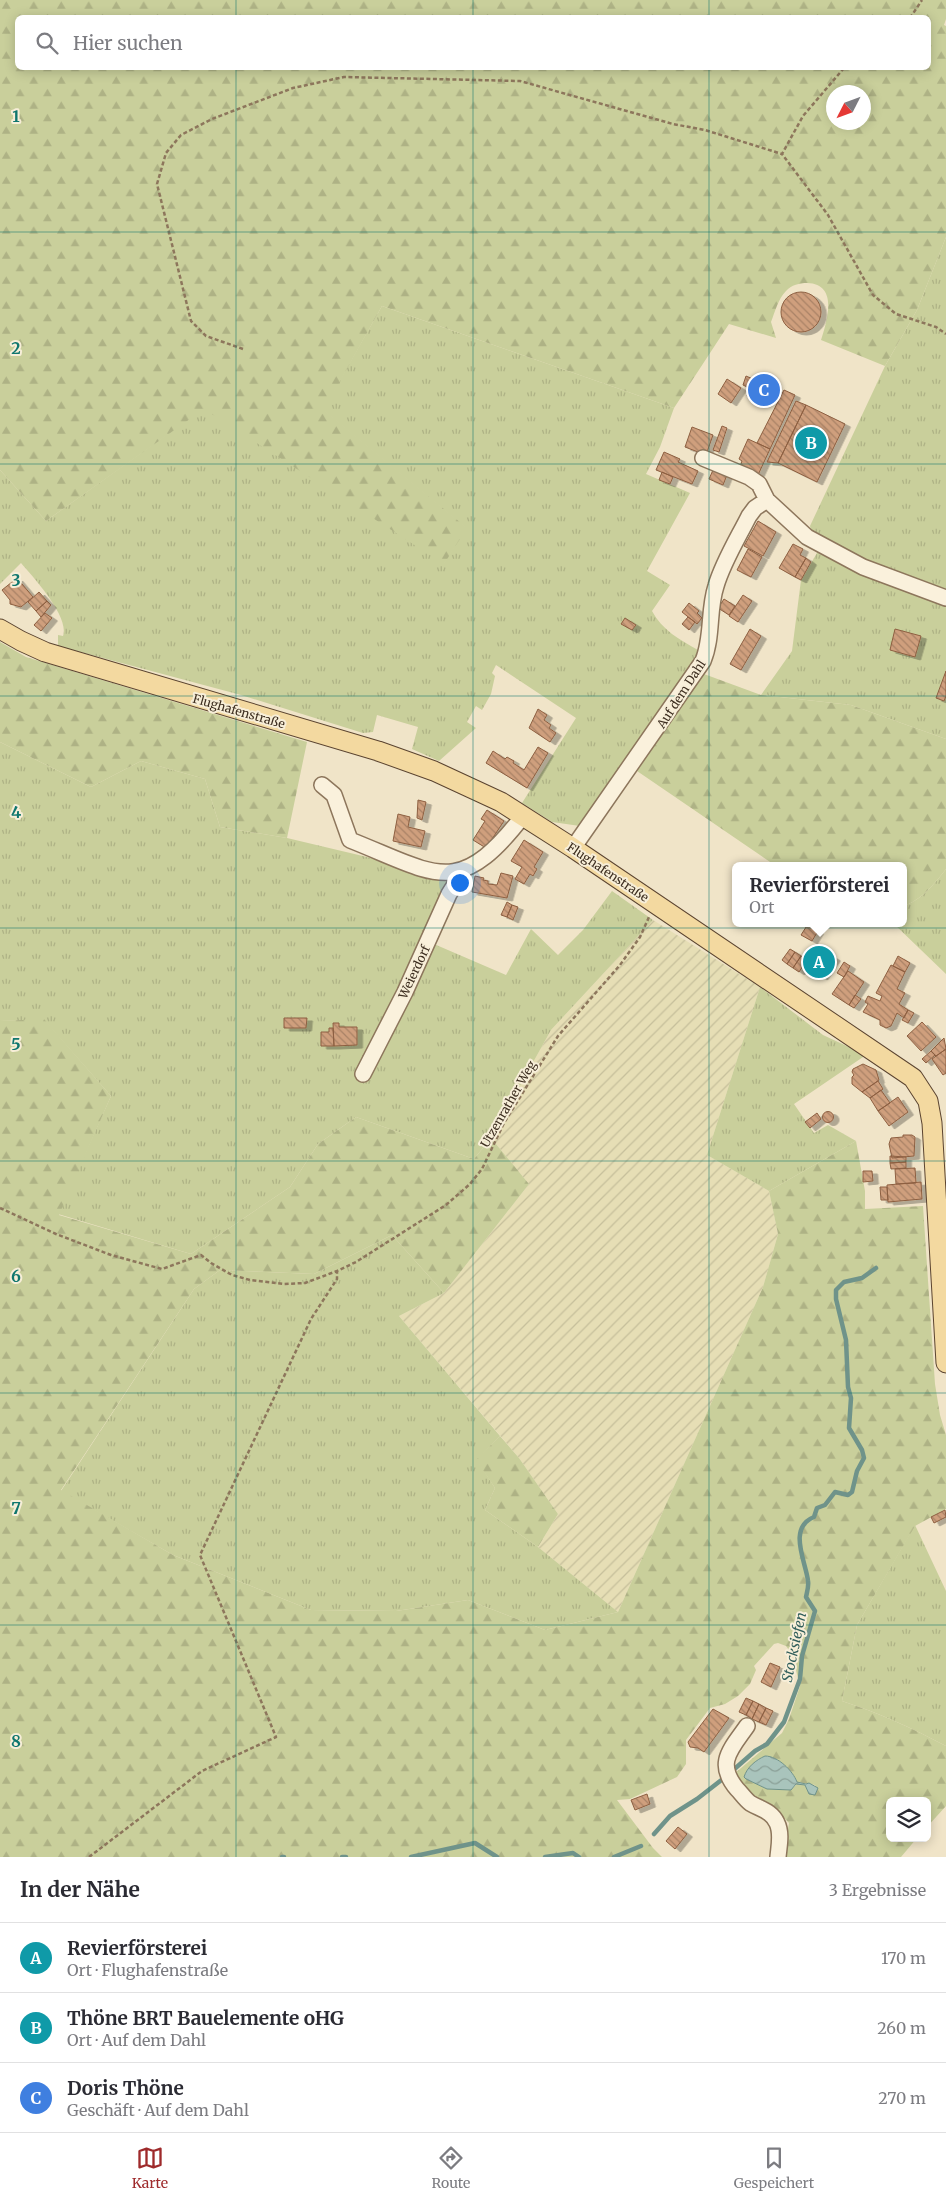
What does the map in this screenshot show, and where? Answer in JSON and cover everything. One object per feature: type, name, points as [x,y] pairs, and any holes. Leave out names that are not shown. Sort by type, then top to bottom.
[{"type":"main road","name":"Flughafenstraße","points":[[0,629],[33,647],[80,664],[406,761],[480,791],[572,848],[913,1078],[928,1101],[931,1115],[941,1216],[946,1363]]},
{"type":"street","points":[[702,458],[749,477],[758,484],[767,500],[815,541],[864,567],[946,598]]},
{"type":"street","name":"Auf dem Dahl","points":[[572,848],[704,662],[708,648],[712,601],[716,585],[749,516],[755,508],[767,500]]},
{"type":"street","name":"Weierdorf","points":[[322,785],[334,795],[350,840],[426,870],[442,873],[464,870],[487,857],[523,816]]},
{"type":"street","name":"Weierdorf","points":[[362,1074],[405,992],[449,894],[464,870]]},
{"type":"street","points":[[747,1726],[727,1756],[725,1768],[733,1784],[749,1802],[769,1812],[777,1821],[780,1831],[778,1857]]},
{"type":"path","points":[[912,15],[922,0]]},
{"type":"path","points":[[782,154],[803,116],[842,70]]},
{"type":"path","points":[[243,349],[206,336],[191,322],[157,184],[166,153],[181,135],[212,119],[293,88],[344,77],[520,81],[673,124],[705,130],[782,154],[828,215],[874,295],[884,306],[896,314],[936,327],[946,334]]},
{"type":"path","name":"Utzenrather Weg","points":[[0,1208],[56,1234],[110,1255],[162,1269],[201,1255],[232,1275],[284,1284],[305,1282],[337,1271],[415,1225],[446,1204],[470,1184],[482,1170],[504,1123],[558,1036],[620,965],[640,937],[656,904]]},
{"type":"path","points":[[90,1857],[202,1771],[276,1737],[200,1555],[311,1319],[337,1280],[337,1271]]},
{"type":"shaded area","points":[[653,920],[760,987],[707,1155],[769,1191],[778,1234],[763,1287],[618,1612],[538,1547],[558,1514],[519,1458],[399,1316],[444,1293],[529,1184],[491,1138],[551,1030]]},
{"type":"green space","points":[[0,0],[946,0],[946,19],[944,25],[946,26],[946,237],[917,310],[885,366],[821,340],[828,314],[827,296],[824,290],[817,285],[807,283],[790,287],[781,298],[771,322],[776,338],[729,324],[674,408],[382,306],[324,410],[467,528],[444,564],[204,409],[46,521],[0,470]]},
{"type":"green space","points":[[946,237],[946,739],[851,705],[761,695],[792,651],[801,580],[817,553],[810,526],[885,366],[917,310]]},
{"type":"green space","points":[[382,306],[674,408],[660,447],[646,474],[690,493],[647,571],[670,585],[652,611],[656,618],[672,634],[698,650],[693,666],[580,826],[552,822],[522,803],[576,718],[496,665],[492,673],[495,676],[491,694],[482,710],[476,706],[467,722],[476,728],[439,761],[412,749],[418,727],[377,715],[373,732],[363,733],[241,695],[58,646],[58,635],[63,636],[64,628],[61,619],[49,598],[21,563],[0,584],[0,470],[46,521],[204,408],[444,563],[466,528],[323,410]]},
{"type":"green space","points":[[0,642],[26,657],[307,742],[287,838],[220,827],[205,779],[141,761],[91,787],[0,742]]},
{"type":"green space","points":[[704,674],[761,695],[851,705],[946,739],[946,869],[922,896],[907,905],[907,862],[770,862],[637,771]]},
{"type":"green space","points":[[0,742],[91,787],[141,761],[205,779],[220,827],[287,838],[464,880],[434,944],[506,975],[531,929],[558,955],[583,930],[612,891],[653,920],[551,1030],[491,1138],[474,1159],[356,1117],[318,1144],[290,1187],[191,1254],[58,1214],[111,1096],[44,1020],[0,1021]]},
{"type":"green space","points":[[946,869],[946,974],[897,927],[907,927],[907,905],[922,896]]},
{"type":"green space","points":[[760,987],[823,1035],[866,1055],[794,1104],[814,1133],[828,1125],[856,1141],[769,1191],[707,1155]]},
{"type":"green space","points":[[44,1019],[111,1096],[59,1215],[191,1254],[290,1187],[318,1144],[356,1117],[474,1159],[491,1138],[529,1184],[444,1293],[392,1235],[314,1274],[220,1270],[194,1289],[61,1490],[173,1555],[311,1610],[396,1611],[468,1600],[545,1630],[618,1612],[763,1287],[778,1234],[769,1191],[856,1141],[865,1191],[865,1209],[923,1206],[935,1384],[940,1415],[946,1435],[946,1509],[915,1526],[857,1625],[842,1701],[895,1721],[946,1746],[946,1806],[931,1823],[931,1797],[886,1797],[886,1842],[914,1842],[901,1857],[783,1857],[789,1823],[746,1788],[734,1774],[782,1733],[789,1719],[800,1686],[792,1654],[786,1646],[778,1643],[774,1644],[754,1666],[756,1670],[750,1684],[738,1696],[725,1704],[710,1708],[686,1740],[686,1764],[677,1777],[630,1799],[617,1800],[662,1857],[0,1857],[0,1021]],"holes":[[[765,1756],[780,1761],[792,1773],[797,1782],[815,1785],[817,1791],[809,1794],[805,1785],[797,1784],[791,1790],[767,1789],[746,1779],[747,1770],[757,1760]]]},
{"type":"green space","points":[[392,1235],[444,1293],[399,1316],[500,1436],[477,1460],[495,1488],[485,1510],[538,1547],[618,1612],[545,1630],[468,1600],[396,1611],[311,1610],[173,1555],[61,1491],[194,1289],[220,1270],[314,1274]]},
{"type":"green space","points":[[500,1436],[519,1458],[558,1514],[538,1547],[485,1510],[495,1488],[476,1460]]},
{"type":"green space","points":[[915,1525],[946,1591],[946,1746],[895,1721],[842,1701],[857,1625]]},
{"type":"water","points":[[765,1756],[780,1761],[792,1773],[797,1782],[809,1783],[818,1788],[815,1795],[809,1794],[805,1785],[796,1784],[791,1790],[767,1789],[746,1779],[744,1777],[745,1773],[755,1762]]},
{"type":"building","points":[[801,292],[815,298],[821,312],[815,326],[801,332],[787,326],[781,312],[787,298]]},
{"type":"building","points":[[746,376],[780,391],[776,399],[769,396],[765,404],[747,396],[751,389],[743,385]]},
{"type":"building","points":[[727,379],[741,388],[731,403],[718,394]]},
{"type":"building","points":[[784,390],[795,395],[770,449],[757,443]]},
{"type":"building","points":[[796,401],[806,405],[778,463],[767,462]]},
{"type":"building","points":[[806,405],[845,424],[817,482],[778,463]]},
{"type":"building","points":[[722,426],[727,428],[719,452],[713,450]]},
{"type":"building","points":[[692,427],[713,435],[706,455],[685,447]]},
{"type":"building","points":[[748,439],[770,449],[758,475],[740,466],[742,461],[739,459]]},
{"type":"building","points":[[664,452],[680,459],[678,462],[698,471],[692,484],[656,470]]},
{"type":"building","points":[[713,470],[727,475],[723,485],[709,479]]},
{"type":"building","points":[[662,472],[673,477],[670,484],[659,480]]},
{"type":"building","points":[[758,521],[776,532],[763,556],[744,546]]},
{"type":"building","points":[[793,544],[803,549],[800,555],[806,558],[795,577],[779,568]]},
{"type":"building","points":[[748,549],[762,557],[751,577],[737,570]]},
{"type":"building","points":[[806,558],[811,562],[801,580],[795,577]]},
{"type":"building","points":[[17,578],[33,597],[21,607],[10,604],[10,600],[2,590]]},
{"type":"building","points":[[39,592],[47,601],[36,611],[28,602]]},
{"type":"building","points":[[743,595],[752,601],[738,622],[729,616]]},
{"type":"building","points":[[724,599],[735,606],[729,615],[718,608]]},
{"type":"building","points":[[47,601],[51,605],[41,617],[36,611]]},
{"type":"building","points":[[689,603],[699,611],[697,613],[702,618],[697,624],[682,612]]},
{"type":"building","points":[[45,613],[52,618],[41,631],[34,625]]},
{"type":"building","points":[[688,617],[695,622],[689,630],[682,624]]},
{"type":"building","points":[[625,618],[636,625],[632,630],[621,624]]},
{"type":"building","points":[[750,629],[761,636],[741,670],[730,664]]},
{"type":"building","points":[[895,629],[921,636],[915,657],[890,650]]},
{"type":"building","points":[[946,671],[946,696],[944,701],[936,698]]},
{"type":"building","points":[[538,709],[547,715],[544,720],[551,725],[549,728],[556,733],[550,742],[529,728]]},
{"type":"building","points":[[538,747],[548,753],[527,788],[486,763],[493,751],[505,759],[507,757],[514,761],[513,763],[524,770]]},
{"type":"building","points":[[418,800],[426,802],[422,820],[417,818]]},
{"type":"building","points":[[487,810],[504,821],[486,848],[473,840],[485,821],[481,819]]},
{"type":"building","points":[[398,814],[410,817],[408,827],[425,831],[421,847],[393,841]]},
{"type":"building","points":[[524,840],[543,852],[534,867],[537,869],[533,876],[530,874],[524,884],[515,879],[522,867],[511,861]]},
{"type":"building","points":[[501,873],[513,876],[507,898],[472,892],[475,876],[484,878],[483,880],[488,881],[488,884],[497,885]]},
{"type":"building","points":[[507,902],[512,905],[507,917],[501,915]]},
{"type":"building","points":[[512,905],[518,907],[513,920],[507,917]]},
{"type":"building","points":[[806,927],[812,927],[818,931],[812,941],[801,935]]},
{"type":"building","points":[[816,946],[835,958],[822,977],[804,965]]},
{"type":"building","points":[[790,949],[795,952],[787,964],[782,960]]},
{"type":"building","points":[[795,952],[801,956],[793,968],[787,964]]},
{"type":"building","points":[[801,956],[807,960],[799,972],[793,968]]},
{"type":"building","points":[[898,956],[910,963],[905,972],[893,966]]},
{"type":"building","points":[[844,962],[850,966],[844,977],[837,973]]},
{"type":"building","points":[[891,965],[905,972],[897,989],[905,993],[899,1004],[908,1010],[904,1018],[897,1013],[891,1026],[886,1028],[880,1025],[880,1020],[863,1012],[868,1004],[865,1002],[868,996],[880,1001],[882,996],[876,993]]},
{"type":"building","points":[[848,971],[864,982],[849,1005],[832,994]]},
{"type":"building","points":[[855,995],[861,999],[854,1008],[849,1005]]},
{"type":"building","points":[[908,1010],[914,1013],[908,1023],[902,1020]]},
{"type":"building","points":[[284,1018],[307,1018],[306,1028],[284,1028]]},
{"type":"building","points":[[922,1022],[936,1037],[921,1051],[907,1036]]},
{"type":"building","points":[[333,1023],[339,1023],[339,1027],[357,1027],[357,1045],[334,1046]]},
{"type":"building","points":[[329,1028],[333,1028],[334,1046],[321,1046],[321,1032],[329,1032]]},
{"type":"building","points":[[944,1038],[946,1049],[936,1056],[931,1051]]},
{"type":"building","points":[[946,1049],[946,1073],[943,1075],[932,1059]]},
{"type":"building","points":[[931,1051],[935,1055],[926,1063],[922,1059]]},
{"type":"building","points":[[863,1064],[876,1070],[879,1080],[862,1092],[852,1084],[852,1077],[854,1075],[852,1072],[853,1069]]},
{"type":"building","points":[[878,1081],[883,1089],[870,1098],[862,1092]]},
{"type":"building","points":[[881,1090],[890,1103],[878,1111],[870,1098]]},
{"type":"building","points":[[898,1097],[908,1112],[889,1126],[878,1111]]},
{"type":"building","points":[[826,1112],[830,1112],[833,1117],[832,1121],[826,1122],[823,1119],[823,1115]]},
{"type":"building","points":[[817,1113],[821,1119],[810,1128],[805,1122]]},
{"type":"building","points":[[903,1135],[915,1137],[914,1156],[892,1158],[889,1144],[891,1138],[903,1137]]},
{"type":"building","points":[[890,1156],[906,1157],[906,1162],[890,1163]]},
{"type":"building","points":[[906,1162],[906,1168],[891,1169],[890,1163]]},
{"type":"building","points":[[915,1168],[916,1183],[896,1184],[895,1169]]},
{"type":"building","points":[[863,1171],[872,1171],[873,1181],[863,1182]]},
{"type":"building","points":[[921,1182],[922,1199],[888,1202],[887,1185]]},
{"type":"building","points":[[880,1187],[887,1187],[888,1200],[881,1200]]},
{"type":"building","points":[[945,1510],[946,1517],[934,1523],[931,1517]]},
{"type":"building","points":[[770,1663],[780,1667],[771,1687],[761,1682]]},
{"type":"building","points":[[746,1698],[753,1701],[746,1715],[739,1712]]},
{"type":"building","points":[[753,1701],[759,1704],[752,1719],[746,1715]]},
{"type":"building","points":[[759,1704],[766,1708],[759,1722],[752,1719]]},
{"type":"building","points":[[766,1708],[773,1711],[766,1725],[759,1722]]},
{"type":"building","points":[[713,1709],[729,1718],[704,1752],[698,1748],[690,1747],[688,1742]]},
{"type":"building","points":[[647,1794],[650,1804],[635,1810],[631,1800]]},
{"type":"building","points":[[678,1827],[687,1834],[675,1849],[666,1841]]},
{"type":"waterway","name":"Stocksiefen","points":[[731,1772],[755,1751],[767,1744],[784,1722],[800,1679],[802,1656],[815,1611],[806,1597],[808,1583],[800,1546],[801,1529],[806,1522],[814,1517],[817,1508],[825,1505],[835,1492],[848,1495],[852,1492],[857,1471],[864,1458],[862,1450],[849,1428],[851,1398],[848,1387],[846,1340],[836,1299],[836,1290],[844,1282],[862,1278],[876,1268]]},
{"type":"waterway","name":"Stocksiefen","points":[[654,1834],[670,1816],[697,1799],[724,1778]]},
{"type":"waterway","name":"Stocksiefen","points":[[411,1857],[475,1843],[497,1857]]},
{"type":"waterway","name":"Stocksiefen","points":[[614,1857],[641,1846]]},
{"type":"waterway","name":"Stocksiefen","points":[[545,1857],[573,1853],[579,1857]]},
{"type":"place","name":"Doris Thöne","points":[[764,390]]},
{"type":"place","name":"Thöne BRT Bauelemente oHG","points":[[811,443]]},
{"type":"place","name":"Revierförsterei","points":[[819,962]]}]
